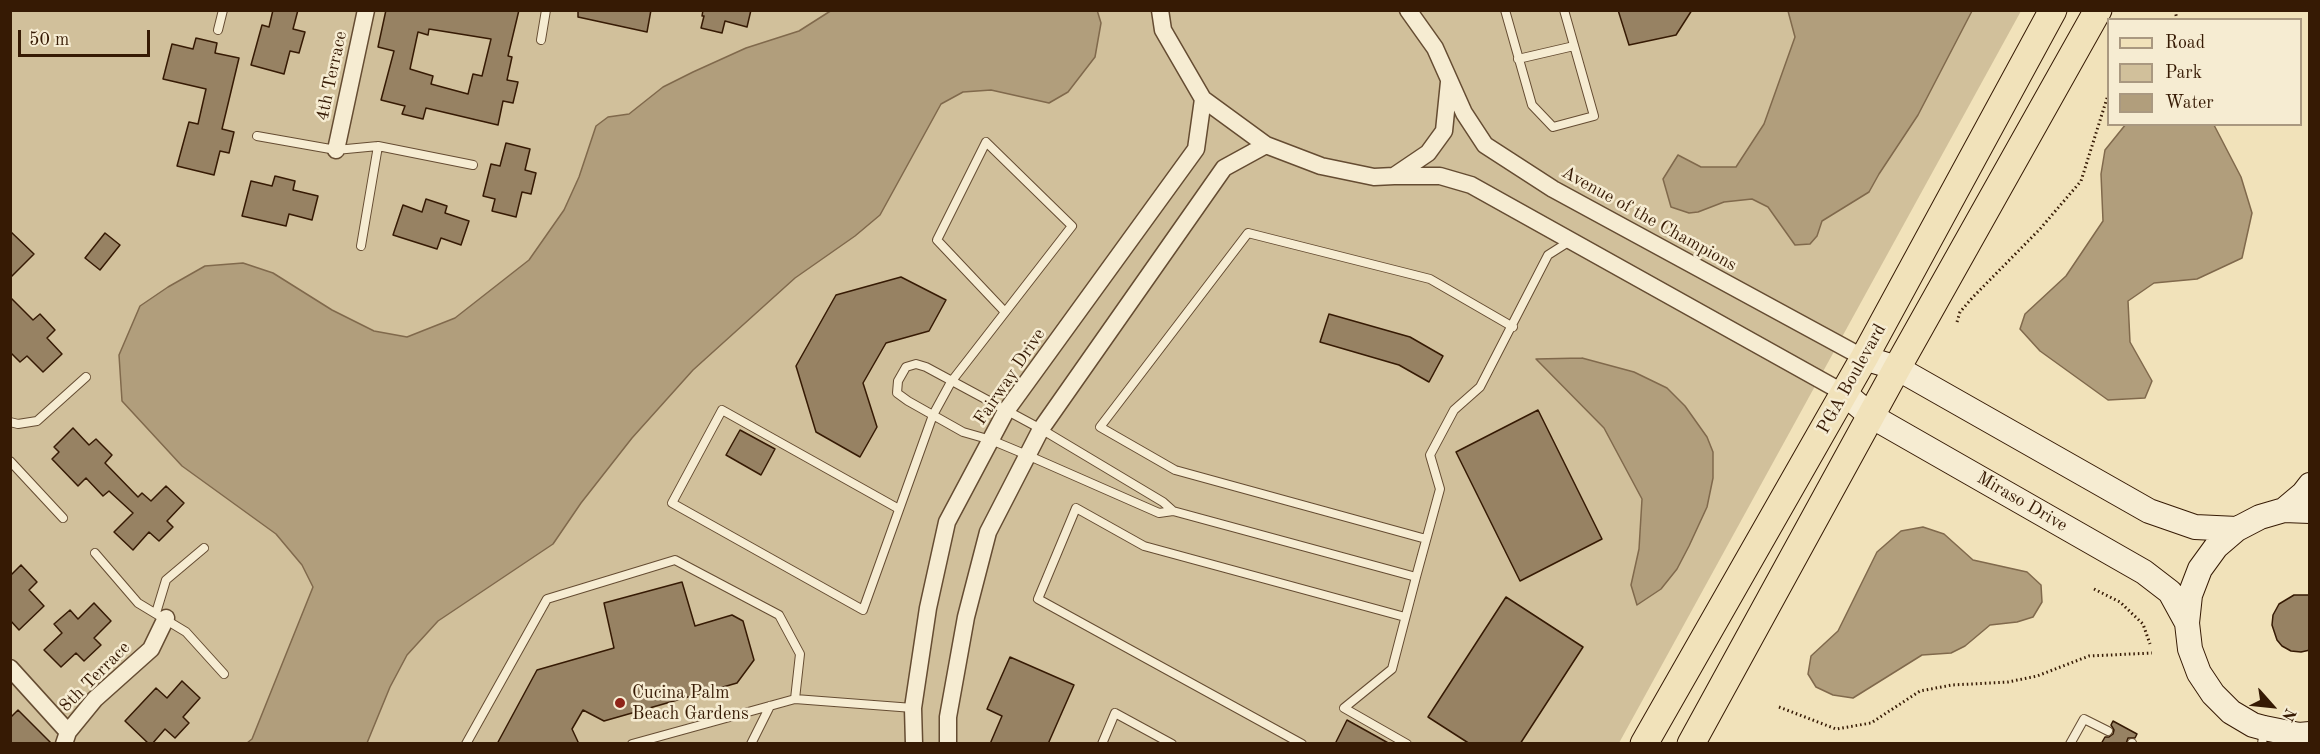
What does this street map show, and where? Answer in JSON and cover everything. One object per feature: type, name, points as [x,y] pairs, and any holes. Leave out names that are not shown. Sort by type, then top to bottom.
[{"type":"main road","name":"PGA Boulevard","points":[[1644,744],[1864,358],[2053,10]]},
{"type":"main road","name":"PGA Boulevard","points":[[1690,744],[2098,10]]},
{"type":"street","name":"4th Terrace","points":[[336,150],[366,10]]},
{"type":"street","points":[[1160,10],[1163,30],[1203,99],[1266,145],[1321,166],[1374,177],[1440,176],[1471,185],[1844,393]]},
{"type":"street","name":"Avenue of the Champions","points":[[1408,10],[1435,48],[1464,113],[1485,145],[1553,189],[1864,358]]},
{"type":"street","points":[[1394,176],[1428,153],[1444,131],[1449,78]]},
{"type":"street","name":"Fairway Drive","points":[[914,744],[913,708],[928,608],[948,522],[1006,411],[1196,149],[1203,99]]},
{"type":"street","points":[[948,744],[948,717],[966,617],[988,532],[1027,455],[1041,429],[1224,168],[1266,145]]},
{"type":"street","points":[[1864,358],[1897,368],[2150,511],[2195,527],[2237,529]]},
{"type":"street","name":"Miraso Drive","points":[[1844,393],[1871,416],[2144,572],[2170,592],[2187,623]]},
{"type":"street","points":[[2284,510],[2310,485]]},
{"type":"street","points":[[2297,737],[2263,736],[2253,725],[2231,712],[2213,694],[2199,673],[2190,649],[2187,623],[2190,596],[2200,570],[2216,547],[2237,529],[2260,517],[2284,510],[2310,511]]},
{"type":"street","name":"8th Terrace","points":[[66,738],[95,699],[151,649],[161,616]]},
{"type":"street","points":[[10,668],[66,738]]},
{"type":"lane","points":[[218,30],[223,10]]},
{"type":"lane","points":[[541,40],[546,10]]},
{"type":"lane","points":[[1504,10],[1532,105],[1553,127],[1594,116],[1564,10]]},
{"type":"lane","points":[[1518,59],[1574,46]]},
{"type":"lane","points":[[257,136],[336,150],[378,146],[473,165]]},
{"type":"lane","points":[[899,509],[722,410],[672,503],[863,610],[933,415],[951,382],[1072,226],[987,142],[938,240],[1005,312]]},
{"type":"lane","points":[[361,246],[378,146]]},
{"type":"lane","points":[[1426,539],[1175,470],[1100,427],[1248,233],[1430,279],[1513,327]]},
{"type":"lane","points":[[1407,744],[1344,708],[1392,669],[1440,489],[1430,455],[1454,410],[1480,387],[1513,327],[1548,255],[1571,240]]},
{"type":"lane","points":[[1173,512],[1163,501],[1041,429],[926,367],[916,364],[906,367],[898,381],[897,393],[963,432],[991,440],[1159,513],[1173,512],[1416,577]]},
{"type":"lane","points":[[10,422],[18,424],[37,421],[86,377]]},
{"type":"lane","points":[[10,461],[63,518]]},
{"type":"lane","points":[[1302,744],[1038,599],[1076,508],[1144,546],[1405,617]]},
{"type":"lane","points":[[161,616],[166,580],[204,548]]},
{"type":"lane","points":[[95,553],[138,603],[186,632],[224,674]]},
{"type":"lane","points":[[466,744],[547,599],[675,560],[779,615],[800,654],[795,699]]},
{"type":"lane","points":[[632,744],[795,699],[913,708]]},
{"type":"lane","points":[[750,744],[770,706]]},
{"type":"lane","points":[[1102,744],[1115,713],[1172,744]]},
{"type":"lane","points":[[2070,744],[2084,718],[2108,731]]},
{"type":"path","points":[[1957,322],[1960,312],[1973,297],[2040,229],[2080,181],[2107,101]]},
{"type":"path","points":[[2094,589],[2120,602],[2143,624],[2151,644]]},
{"type":"path","points":[[1779,707],[1836,729],[1871,723],[1920,692],[1952,685],[2008,682],[2037,676],[2089,656],[2152,653]]},
{"type":"green space","points":[[11,11],[2021,11],[1619,743],[11,743]]},
{"type":"water","points":[[832,10],[1097,10],[1101,23],[1095,57],[1068,92],[1049,103],[991,90],[963,92],[941,104],[880,215],[855,236],[795,278],[693,370],[632,438],[581,503],[553,544],[438,621],[407,655],[390,687],[367,743],[247,743],[252,739],[313,587],[302,565],[276,534],[182,466],[122,401],[119,355],[140,306],[205,266],[243,263],[273,273],[332,310],[374,331],[407,337],[455,318],[529,260],[564,210],[579,177],[596,126],[608,117],[629,114],[663,87],[693,72],[746,48],[799,31]]},
{"type":"water","points":[[1788,11],[1972,11],[1918,115],[1869,192],[1822,221],[1817,236],[1810,244],[1795,245],[1768,207],[1752,199],[1724,202],[1689,213],[1671,207],[1663,179],[1678,155],[1701,167],[1736,167],[1764,124],[1795,37]]},
{"type":"water","points":[[2124,126],[2215,126],[2241,177],[2252,213],[2242,258],[2197,279],[2154,283],[2128,301],[2130,342],[2152,381],[2145,398],[2108,400],[2040,351],[2020,329],[2025,314],[2066,276],[2103,221],[2101,174],[2105,150]]},
{"type":"water","points":[[1582,358],[1634,372],[1667,388],[1685,406],[1707,437],[1713,452],[1713,478],[1707,507],[1689,546],[1677,569],[1661,589],[1637,605],[1631,585],[1639,549],[1642,499],[1604,428],[1536,359]]},
{"type":"water","points":[[1923,527],[1944,534],[1973,560],[2027,572],[2041,585],[2042,602],[2033,617],[2017,622],[1990,625],[1965,646],[1951,653],[1922,655],[1853,698],[1833,695],[1816,687],[1808,674],[1811,656],[1838,631],[1877,552],[1901,531]]},
{"type":"building","points":[[273,10],[298,10],[293,29],[305,32],[299,53],[290,51],[284,74],[251,65],[262,25],[269,27]]},
{"type":"building","points":[[386,10],[519,10],[508,56],[512,57],[507,80],[518,82],[513,103],[503,101],[498,125],[426,108],[423,119],[402,114],[405,106],[381,100],[394,51],[378,47]],"holes":[[[429,29],[491,39],[482,76],[473,74],[468,94],[431,84],[433,76],[410,69],[418,32],[428,35]]]},
{"type":"building","points":[[578,10],[651,10],[647,32],[578,17]]},
{"type":"building","points":[[703,10],[751,10],[747,27],[725,21],[722,33],[701,28]]},
{"type":"building","points":[[1618,10],[1692,10],[1676,35],[1629,45]]},
{"type":"building","points":[[196,38],[217,43],[215,53],[239,58],[222,129],[234,132],[229,153],[220,151],[214,175],[177,166],[189,122],[198,124],[206,89],[163,79],[172,44],[193,49]]},
{"type":"building","points":[[506,143],[530,149],[525,170],[536,173],[531,194],[522,192],[516,217],[492,211],[495,199],[483,196],[491,164],[500,166]]},
{"type":"building","points":[[275,176],[295,181],[293,190],[318,196],[312,220],[289,214],[286,226],[242,216],[251,181],[272,186]]},
{"type":"building","points":[[426,199],[447,206],[445,213],[469,221],[461,245],[441,238],[437,249],[393,235],[403,205],[422,212]]},
{"type":"building","points":[[10,231],[34,254],[10,278]]},
{"type":"building","points":[[105,233],[120,245],[100,270],[85,258]]},
{"type":"building","points":[[901,277],[946,300],[929,331],[886,343],[863,383],[877,427],[860,457],[816,432],[796,366],[836,295]]},
{"type":"building","points":[[10,297],[33,320],[40,314],[55,330],[47,338],[62,354],[43,372],[27,356],[20,362],[10,352]]},
{"type":"building","points":[[1329,314],[1410,337],[1443,356],[1429,382],[1399,365],[1320,342]]},
{"type":"building","points":[[1538,410],[1602,539],[1520,581],[1456,452]]},
{"type":"building","points":[[73,428],[89,445],[96,439],[112,455],[105,463],[138,497],[142,493],[151,501],[166,486],[184,503],[167,521],[173,527],[159,541],[149,532],[133,550],[114,532],[133,513],[109,491],[103,496],[86,478],[78,486],[52,459],[59,452],[54,447]]},
{"type":"building","points":[[740,430],[775,449],[761,475],[726,455]]},
{"type":"building","points":[[21,565],[37,582],[29,590],[44,606],[19,630],[10,620],[10,576]]},
{"type":"building","points":[[682,582],[695,626],[732,615],[743,621],[754,660],[737,683],[604,721],[583,710],[572,729],[579,744],[497,744],[537,670],[614,648],[604,603]]},
{"type":"building","points":[[2294,595],[2310,595],[2310,650],[2301,652],[2291,651],[2282,646],[2277,640],[2272,625],[2273,615],[2279,604]]},
{"type":"building","points":[[1506,597],[1583,647],[1520,744],[1470,744],[1428,717]]},
{"type":"building","points":[[94,603],[111,621],[94,638],[101,645],[84,661],[76,653],[61,667],[44,650],[62,633],[54,624],[70,610],[78,619]]},
{"type":"building","points":[[1010,657],[1074,685],[1048,744],[990,744],[1002,716],[987,709]]},
{"type":"building","points":[[182,681],[200,698],[183,717],[189,723],[175,738],[165,729],[152,744],[149,744],[125,721],[156,688],[167,698]]},
{"type":"building","points":[[18,710],[52,744],[10,744],[10,718]]},
{"type":"building","points":[[1347,720],[1390,744],[1335,744]]},
{"type":"building","points":[[2113,721],[2137,734],[2135,738],[2128,738],[2126,744],[2101,744],[2105,737],[2113,734],[2114,730],[2111,725]]},
{"type":"place","name":"Cucina Palm Beach Gardens","points":[[620,703]]}]
